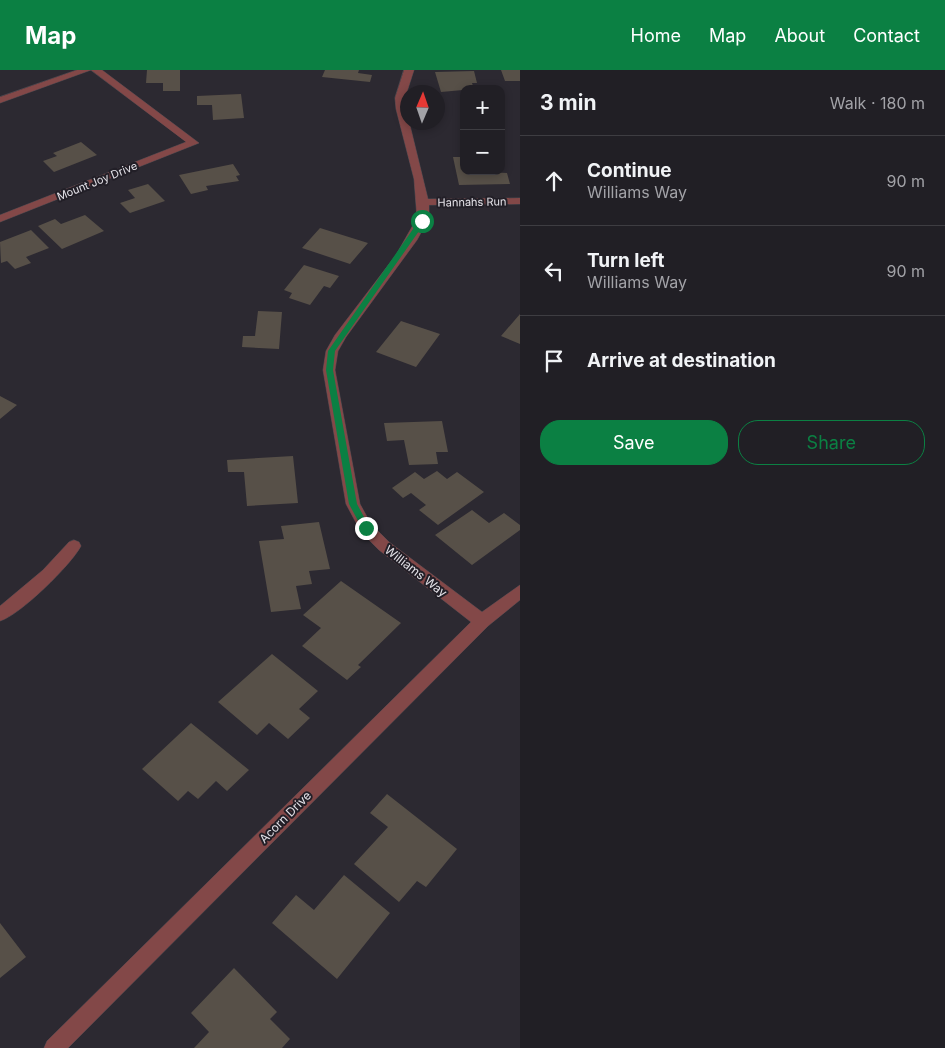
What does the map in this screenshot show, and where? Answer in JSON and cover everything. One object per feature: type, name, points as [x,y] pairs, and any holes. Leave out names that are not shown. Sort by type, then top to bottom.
[{"type":"street","points":[[0,100],[86,70]]},
{"type":"street","name":"Mount Joy Drive","points":[[0,219],[194,143],[96,70]]},
{"type":"street","name":"Williams Way","points":[[409,70],[400,98],[423,202],[422,221],[341,335],[332,351],[329,370],[353,504],[366,528],[384,546],[482,621]]},
{"type":"street","name":"Hannahs Run","points":[[423,202],[520,201]]},
{"type":"street","points":[[0,615],[39,584],[74,546]]},
{"type":"street","name":"Acorn Drive","points":[[54,1048],[482,621],[520,591]]},
{"type":"building","points":[[147,70],[180,70],[180,91],[163,91],[163,83],[146,83]]},
{"type":"building","points":[[325,70],[359,70],[358,73],[372,75],[370,82],[322,77]]},
{"type":"building","points":[[501,70],[520,70],[520,81],[505,81]]},
{"type":"building","points":[[474,71],[477,83],[460,85],[460,90],[445,92],[445,85],[439,85],[435,72]]},
{"type":"building","points":[[241,94],[244,118],[213,120],[212,105],[197,105],[197,96]]},
{"type":"building","points":[[81,142],[97,155],[54,172],[43,161],[57,156],[53,153]]},
{"type":"building","points":[[453,157],[460,157],[460,175],[505,175],[507,173],[510,184],[459,185]]},
{"type":"building","points":[[233,164],[240,175],[236,176],[239,181],[206,186],[208,190],[191,194],[179,175]]},
{"type":"building","points":[[148,184],[165,201],[130,213],[120,203],[135,198],[128,190]]},
{"type":"building","points":[[85,215],[104,231],[62,249],[38,226],[55,219],[61,224]]},
{"type":"building","points":[[320,228],[368,243],[350,264],[302,248]]},
{"type":"building","points":[[31,230],[49,248],[26,257],[31,263],[15,269],[7,261],[1,263],[0,242]]},
{"type":"building","points":[[304,265],[339,276],[330,288],[324,286],[310,305],[289,298],[292,293],[284,290]]},
{"type":"building","points":[[258,311],[282,312],[279,349],[242,347],[243,336],[255,336]]},
{"type":"building","points":[[520,314],[520,344],[501,336]]},
{"type":"building","points":[[401,321],[440,334],[416,367],[376,352]]},
{"type":"building","points":[[0,396],[17,405],[0,419]]},
{"type":"building","points":[[442,421],[448,452],[436,452],[438,464],[409,465],[404,440],[387,441],[384,423]]},
{"type":"building","points":[[293,456],[298,503],[247,506],[244,472],[228,472],[227,460]]},
{"type":"building","points":[[437,471],[447,479],[457,472],[484,492],[438,525],[419,510],[426,505],[411,493],[403,498],[392,488],[415,472],[424,479]]},
{"type":"building","points":[[472,510],[489,523],[504,513],[520,525],[520,530],[472,565],[435,535]]},
{"type":"building","points":[[319,522],[330,569],[309,571],[312,584],[296,586],[301,609],[271,612],[259,541],[284,539],[281,526]]},
{"type":"building","points":[[341,581],[401,623],[358,665],[361,667],[347,680],[302,646],[321,628],[303,615]]},
{"type":"building","points":[[272,654],[318,691],[299,709],[310,718],[288,739],[269,723],[257,735],[218,702]]},
{"type":"building","points":[[191,723],[249,770],[227,791],[216,781],[198,799],[188,791],[178,801],[142,769]]},
{"type":"building","points":[[387,794],[457,849],[426,887],[417,881],[399,902],[354,864],[388,827],[370,813]]},
{"type":"building","points":[[344,875],[390,913],[337,979],[272,923],[296,895],[314,910]]},
{"type":"building","points":[[0,923],[26,957],[0,978]]},
{"type":"building","points":[[234,968],[277,1012],[270,1019],[290,1039],[282,1048],[194,1048],[209,1032],[191,1013]]},
{"type":"route","points":[[366,528],[353,504],[329,370],[332,351],[341,335],[422,221]]}]
